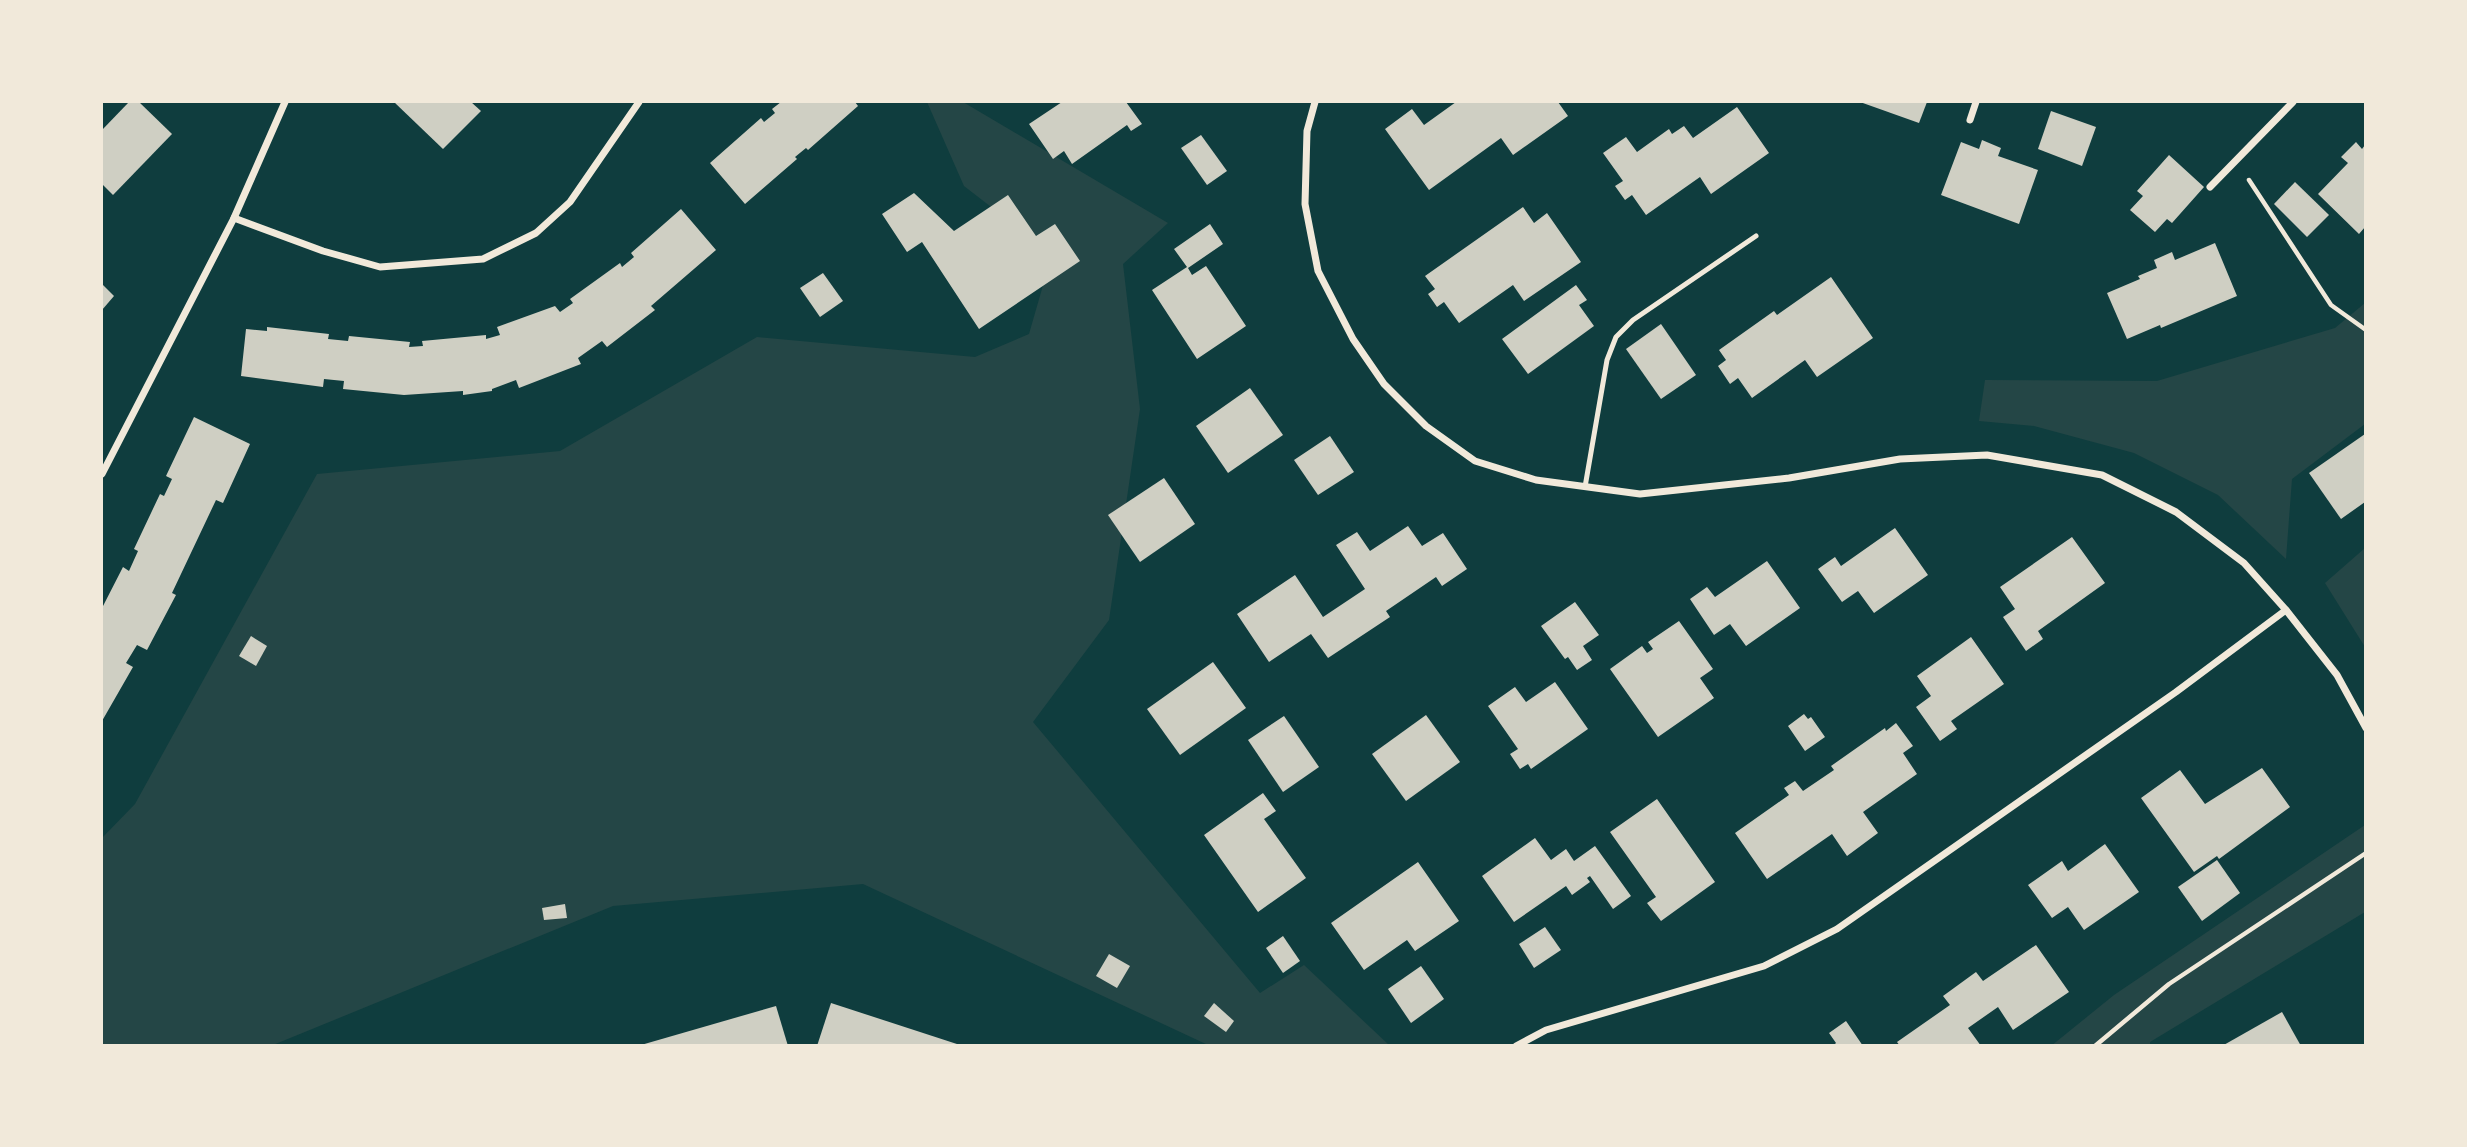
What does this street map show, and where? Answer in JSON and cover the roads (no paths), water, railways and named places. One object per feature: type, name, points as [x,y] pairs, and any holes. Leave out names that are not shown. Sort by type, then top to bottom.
[{"type":"street","points":[[102,474],[234,218],[285,102]]},
{"type":"street","points":[[234,218],[323,251],[380,267],[483,258],[536,233],[570,202],[639,102]]},
{"type":"street","points":[[1315,102],[1307,131],[1305,204],[1318,271],[1353,339],[1384,384],[1426,426],[1475,461],[1536,480],[1640,494],[1789,478],[1900,459],[1987,455],[2102,475],[2176,512],[2244,563],[2286,610],[2337,675],[2365,727]]},
{"type":"street","points":[[1970,120],[1976,102]]},
{"type":"street","points":[[2210,187],[2293,102]]},
{"type":"street","points":[[1516,1045],[1546,1030],[1764,965],[1838,929],[2176,692],[2286,610]]},
{"type":"lane","points":[[1585,487],[1607,360],[1616,337],[1633,320],[1755,236]]}]
